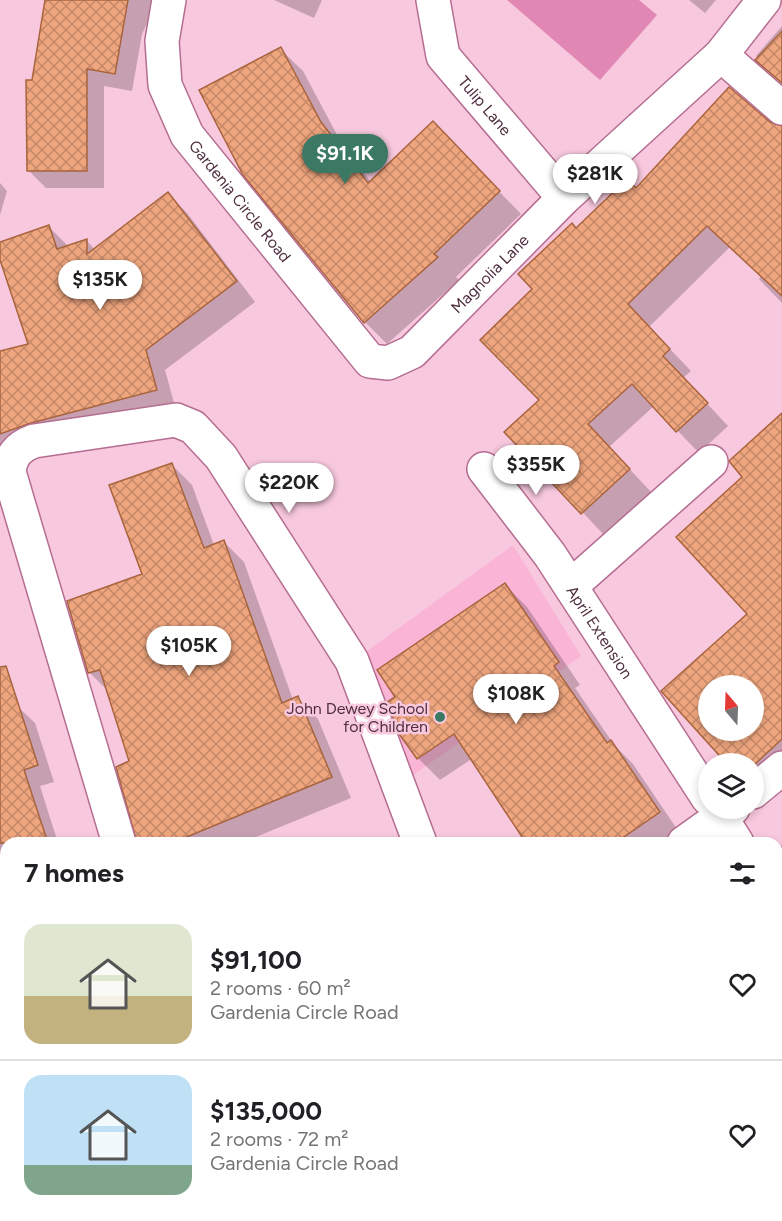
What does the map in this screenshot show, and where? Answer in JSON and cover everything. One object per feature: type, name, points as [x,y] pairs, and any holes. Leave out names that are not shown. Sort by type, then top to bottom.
[{"type":"street","name":"Gardenia Circle Road","points":[[169,0],[162,41],[165,85],[187,135],[370,361],[388,363]]},
{"type":"street","name":"Tulip Lane","points":[[433,0],[443,56],[564,198]]},
{"type":"street","name":"Magnolia Lane","points":[[388,363],[412,352],[564,198],[721,55],[764,0]]},
{"type":"street","points":[[721,55],[782,108]]},
{"type":"street","points":[[117,837],[9,472],[10,462],[22,445],[34,441],[177,420],[193,427],[221,457],[352,661],[418,837]]},
{"type":"street","points":[[571,586],[711,462]]},
{"type":"street","name":"April Extension","points":[[484,469],[571,586],[698,777]]},
{"type":"street","points":[[764,783],[782,768]]},
{"type":"street","points":[[692,837],[717,819]]},
{"type":"shaded area","points":[[507,0],[639,0],[657,15],[600,80]]},
{"type":"shaded area","name":"John Dewey School for Children","points":[[513,545],[581,656],[412,776],[359,657]]},
{"type":"building","points":[[45,0],[128,0],[115,74],[87,69],[87,171],[27,171],[26,80],[32,80]]},
{"type":"building","points":[[782,31],[782,83],[755,60]]},
{"type":"building","points":[[281,47],[321,122],[368,183],[433,121],[500,191],[434,254],[438,257],[364,323],[243,175],[199,90]]},
{"type":"building","points":[[729,87],[770,122],[782,126],[782,296],[707,226],[628,304],[670,349],[663,356],[708,403],[676,432],[632,384],[588,424],[630,469],[581,514],[504,432],[539,400],[480,340],[532,289],[518,274],[572,223],[576,228],[627,179],[636,188]]},
{"type":"building","points":[[168,192],[237,281],[146,350],[157,390],[31,423],[0,434],[0,351],[28,344],[0,260],[0,242],[49,225],[57,249],[87,239],[87,254]]},
{"type":"building","points":[[782,413],[782,739],[764,756],[764,753],[717,753],[706,741],[764,741],[764,675],[698,675],[698,732],[661,691],[747,614],[676,537],[742,477],[729,461]]},
{"type":"building","points":[[172,463],[204,548],[224,540],[282,703],[298,696],[332,777],[187,837],[135,837],[116,767],[129,761],[100,670],[88,673],[67,601],[142,574],[109,485]]},
{"type":"building","points":[[505,583],[559,662],[554,666],[607,743],[611,740],[660,812],[624,837],[522,837],[454,734],[417,759],[399,734],[387,702],[395,697],[377,670]]},
{"type":"building","points":[[6,666],[38,765],[24,770],[46,837],[0,837],[0,667]]},
{"type":"place","name":"John Dewey School for Children","points":[[440,717]]}]
